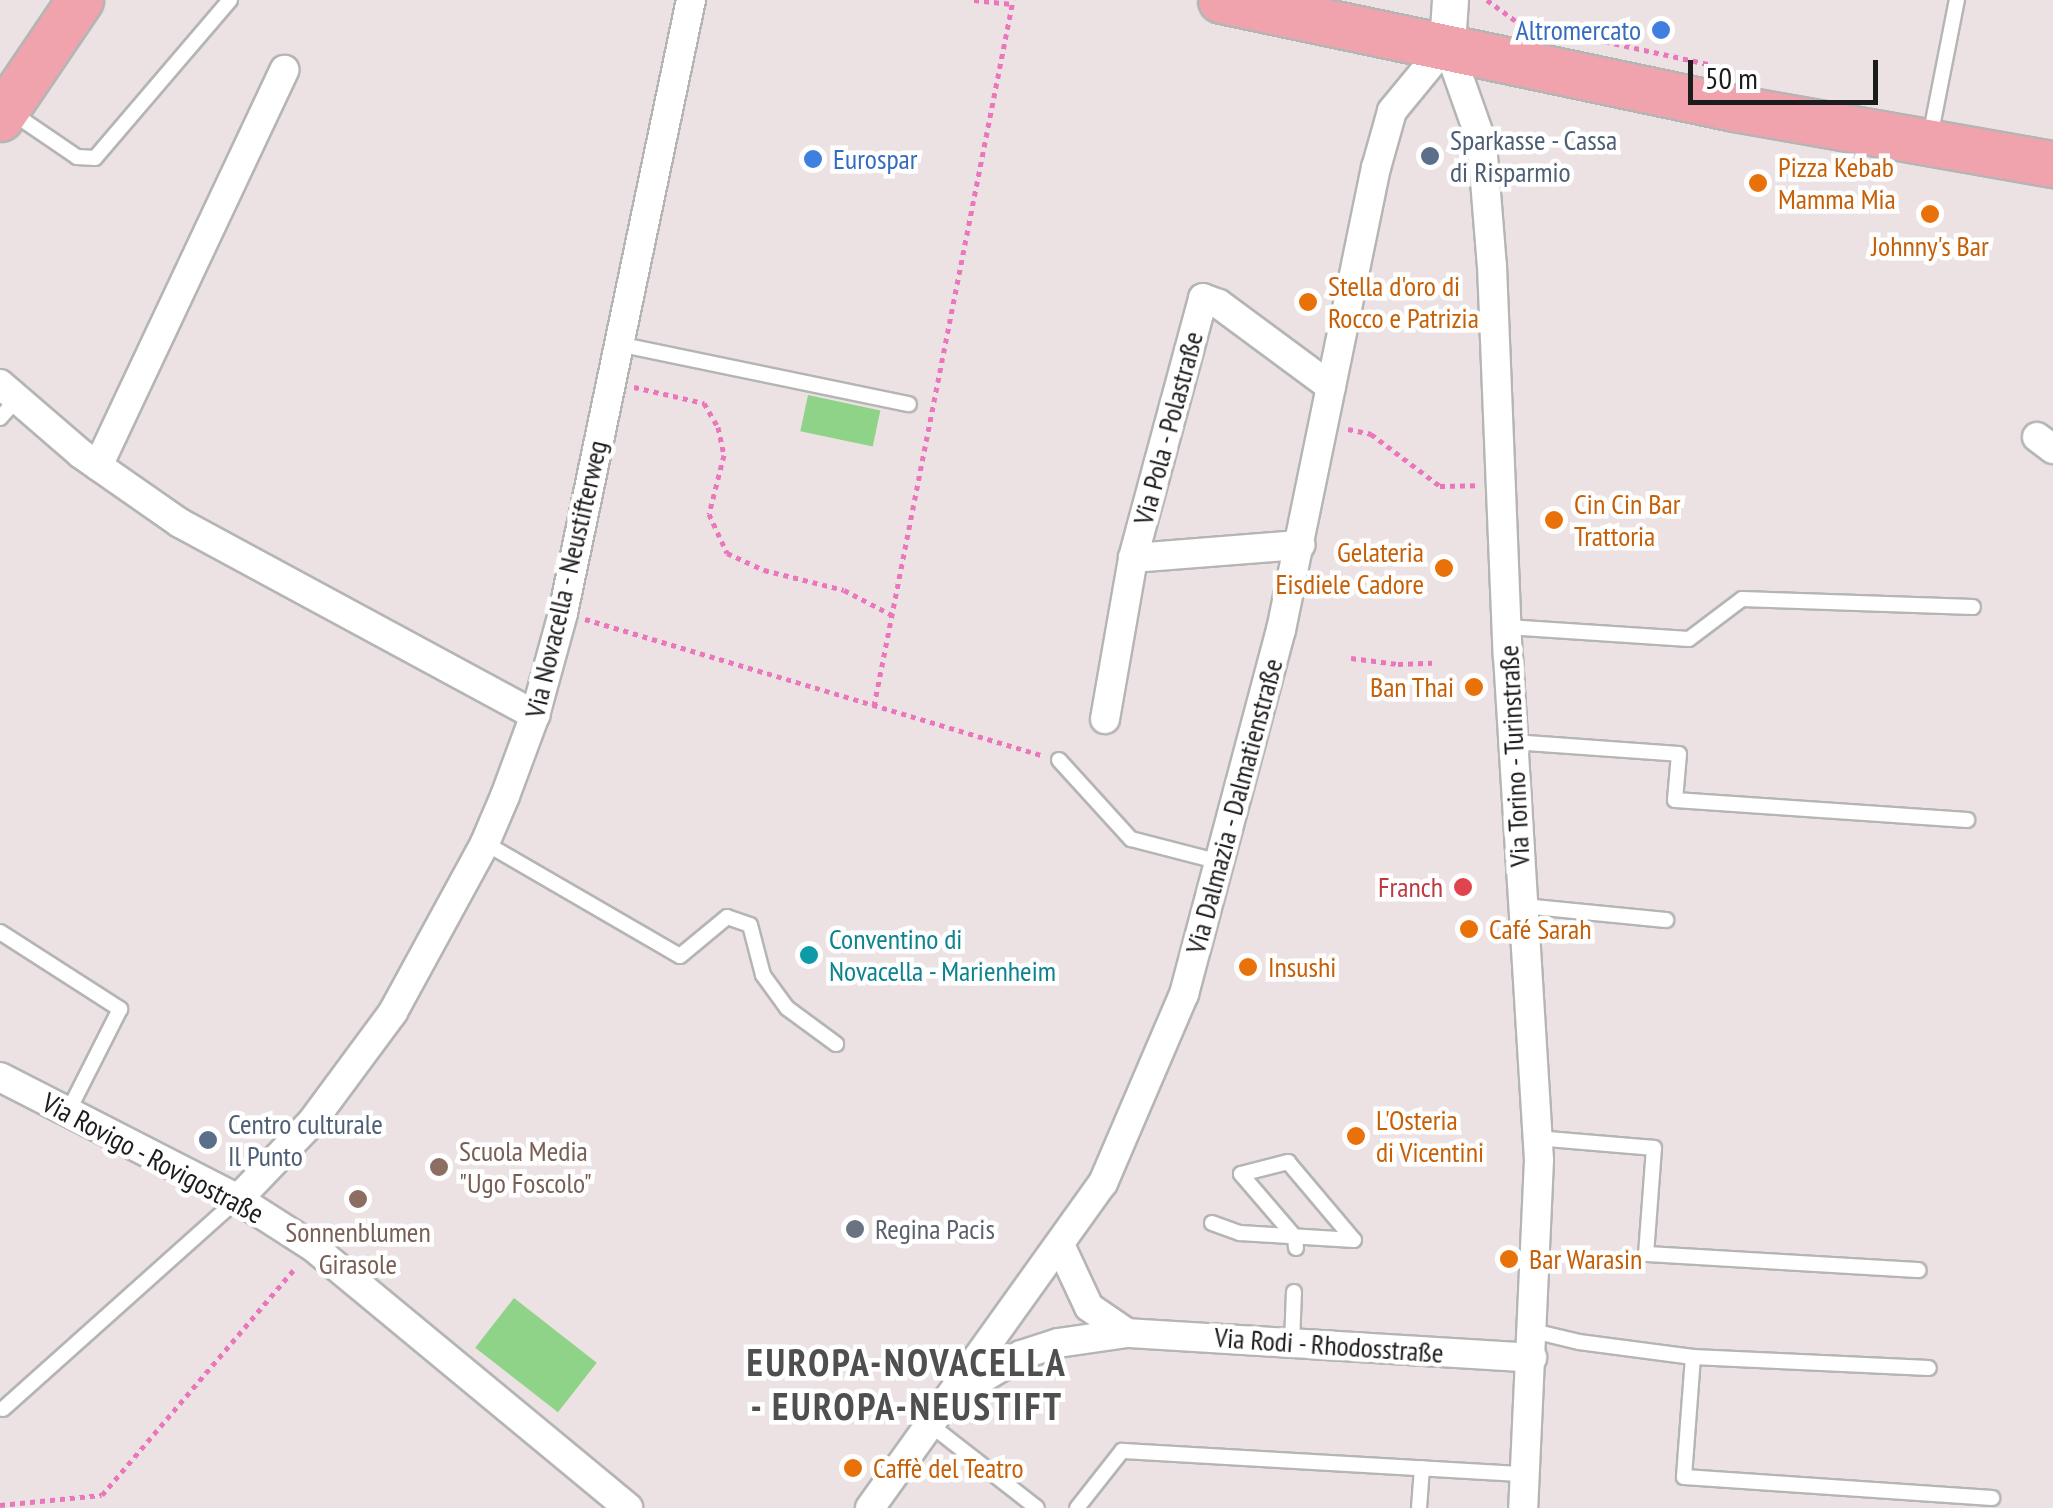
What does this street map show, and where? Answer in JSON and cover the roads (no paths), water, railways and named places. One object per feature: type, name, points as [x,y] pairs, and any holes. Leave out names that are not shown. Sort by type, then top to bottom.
[{"type":"main road","points":[[3,113],[80,0]]},
{"type":"main road","points":[[1221,0],[1447,44],[1533,68],[2053,164]]},
{"type":"street","name":"Via Novacella - Neustifterweg","points":[[238,1198],[311,1123],[393,1012],[485,843],[536,716],[563,613],[691,0]]},
{"type":"street","points":[[1447,44],[1450,0]]},
{"type":"street","name":"Via Dalmazia - Dalmatienstraße","points":[[870,1508],[956,1394],[1104,1183],[1184,994],[1300,546],[1376,168],[1392,111],[1447,44]]},
{"type":"street","name":"Via Torino - Turinstraße","points":[[1447,44],[1482,143],[1537,1138],[1533,1345],[1523,1508]]},
{"type":"street","points":[[98,466],[284,70]]},
{"type":"street","name":"Via Pola - Polastraße","points":[[1105,719],[1133,558],[1204,298],[1219,304],[1331,387]]},
{"type":"street","points":[[6,400],[180,522],[536,716]]},
{"type":"street","name":"Via Pola - Polastraße","points":[[1133,558],[1300,546]]},
{"type":"street","name":"Via Rovigo - Rovigostraße","points":[[0,1077],[238,1198],[314,1247],[628,1508]]},
{"type":"street","points":[[1061,1247],[1090,1306],[1126,1332]]},
{"type":"street","name":"Via Rodi - Rhodosstraße","points":[[956,1394],[1008,1360],[1058,1343],[1126,1332],[1292,1343],[1533,1345]]},
{"type":"lane","points":[[3,113],[78,157],[94,158],[230,0]]},
{"type":"lane","points":[[1930,142],[1957,0]]},
{"type":"lane","points":[[618,344],[908,404]]},
{"type":"lane","points":[[1507,627],[1689,639],[1742,599],[1973,607]]},
{"type":"lane","points":[[1513,742],[1679,754],[1675,800],[1967,820]]},
{"type":"lane","points":[[1058,760],[1131,839],[1221,862]]},
{"type":"lane","points":[[485,843],[680,956],[727,917],[750,925],[763,975],[779,997],[836,1044]]},
{"type":"lane","points":[[1523,906],[1666,920]]},
{"type":"lane","points":[[0,932],[120,1009],[68,1112]]},
{"type":"lane","points":[[1537,1138],[1654,1148],[1646,1254],[1920,1270]]},
{"type":"lane","points":[[1212,1223],[1240,1233],[1296,1243],[1354,1240],[1288,1162],[1241,1174],[1296,1243]]},
{"type":"lane","points":[[2,1409],[238,1198]]},
{"type":"lane","points":[[1292,1343],[1294,1292]]},
{"type":"lane","points":[[1533,1345],[1929,1368]]},
{"type":"lane","points":[[1693,1356],[1684,1477],[1992,1498]]},
{"type":"lane","points":[[932,1426],[1037,1508]]},
{"type":"lane","points":[[1077,1508],[1122,1451],[1525,1474]]},
{"type":"lane","points":[[1420,1508],[1422,1468]]},
{"type":"place","name":"Altromercato","points":[[1661,30]]},
{"type":"place","name":"Sparkasse - Cassa di Risparmio","points":[[1430,156]]},
{"type":"place","name":"Eurospar","points":[[813,159]]},
{"type":"place","name":"Pizza Kebab Mamma Mia","points":[[1758,183]]},
{"type":"place","name":"Johnny's Bar","points":[[1930,214]]},
{"type":"place","name":"Stella d'oro di Rocco e Patrizia","points":[[1308,302]]},
{"type":"place","name":"Cin Cin Bar Trattoria","points":[[1554,520]]},
{"type":"place","name":"Gelateria Eisdiele Cadore","points":[[1444,568]]},
{"type":"place","name":"Ban Thai","points":[[1474,687]]},
{"type":"place","name":"Franch","points":[[1463,887]]},
{"type":"place","name":"Café Sarah","points":[[1469,929]]},
{"type":"place","name":"Conventino di Novacella - Marienheim","points":[[809,955]]},
{"type":"place","name":"Insushi","points":[[1248,967]]},
{"type":"place","name":"L'Osteria di Vicentini","points":[[1356,1136]]},
{"type":"place","name":"Centro culturale Il Punto","points":[[208,1140]]},
{"type":"place","name":"Scuola Media \"Ugo Foscolo\"","points":[[439,1167]]},
{"type":"place","name":"Sonnenblumen Girasole","points":[[358,1199]]},
{"type":"place","name":"Regina Pacis","points":[[855,1229]]},
{"type":"place","name":"Bar Warasin","points":[[1509,1259]]},
{"type":"place","name":"Caffè del Teatro","points":[[853,1468]]},
{"type":"district","name":"EUROPA-NOVACELLA - EUROPA-NEUSTIFT","points":[[907,1384]]}]
